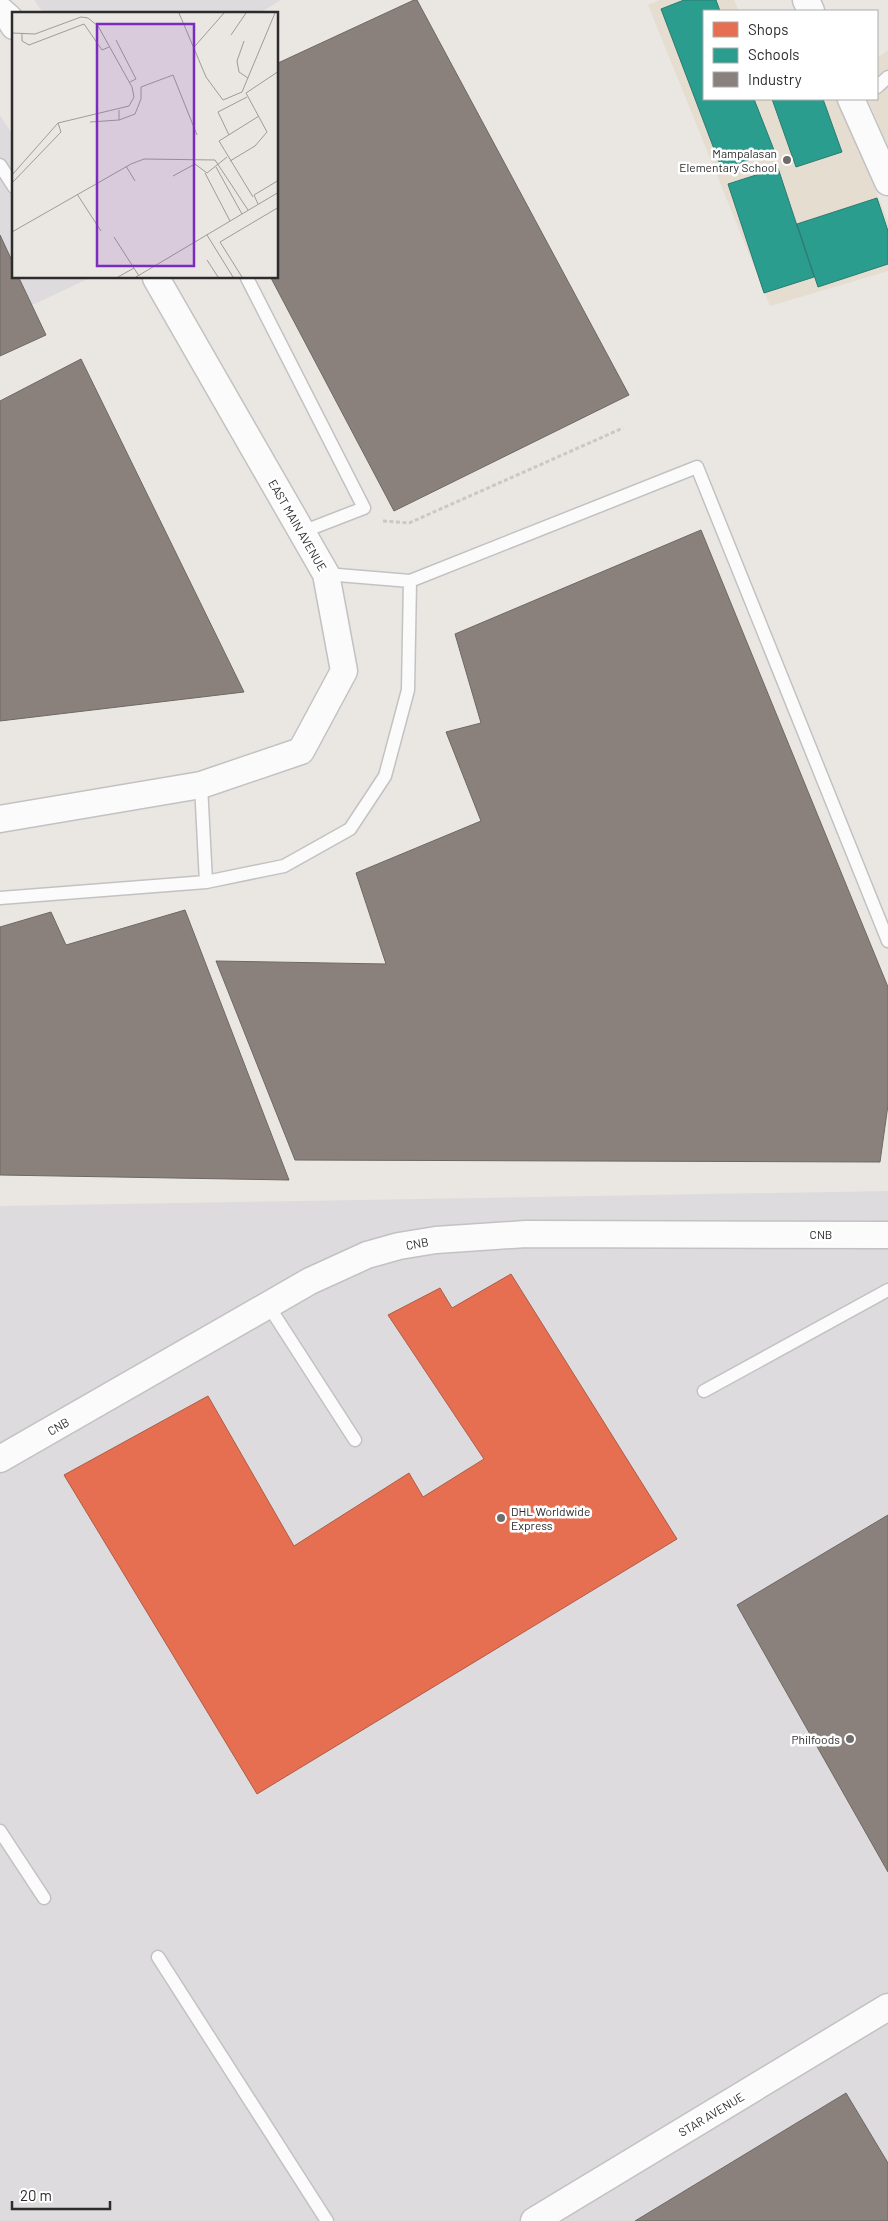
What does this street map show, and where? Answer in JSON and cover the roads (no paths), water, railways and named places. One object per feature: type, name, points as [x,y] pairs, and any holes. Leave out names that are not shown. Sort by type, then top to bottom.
[{"type":"street","points":[[0,10],[12,23]]},
{"type":"street","points":[[857,102],[888,182]]},
{"type":"street","name":"EAST MAIN AVENUE","points":[[0,818],[200,785],[301,751],[344,671],[326,574],[157,279]]},
{"type":"street","name":"CNB","points":[[0,1459],[310,1281],[368,1255],[399,1246],[436,1240],[535,1234],[888,1235]]},
{"type":"street","name":"STAR AVENUE","points":[[534,2221],[888,2007]]},
{"type":"lane","points":[[878,86],[888,77]]},
{"type":"lane","points":[[0,165],[12,184]]},
{"type":"lane","points":[[248,279],[364,508],[302,532]]},
{"type":"lane","points":[[326,574],[410,581],[697,467],[888,941]]},
{"type":"lane","points":[[0,898],[206,882],[284,866],[350,829],[385,776],[408,690],[410,581]]},
{"type":"lane","points":[[200,785],[206,882]]},
{"type":"lane","points":[[704,1391],[888,1290]]},
{"type":"lane","points":[[268,1305],[355,1440]]},
{"type":"lane","points":[[0,1831],[44,1898]]},
{"type":"lane","points":[[158,1957],[327,2221]]},
{"type":"place","name":"Mampalasan Elementary School","points":[[787,160]]},
{"type":"place","name":"DHL Worldwide Express","points":[[501,1518]]},
{"type":"place","name":"Philfoods","points":[[850,1739]]}]
